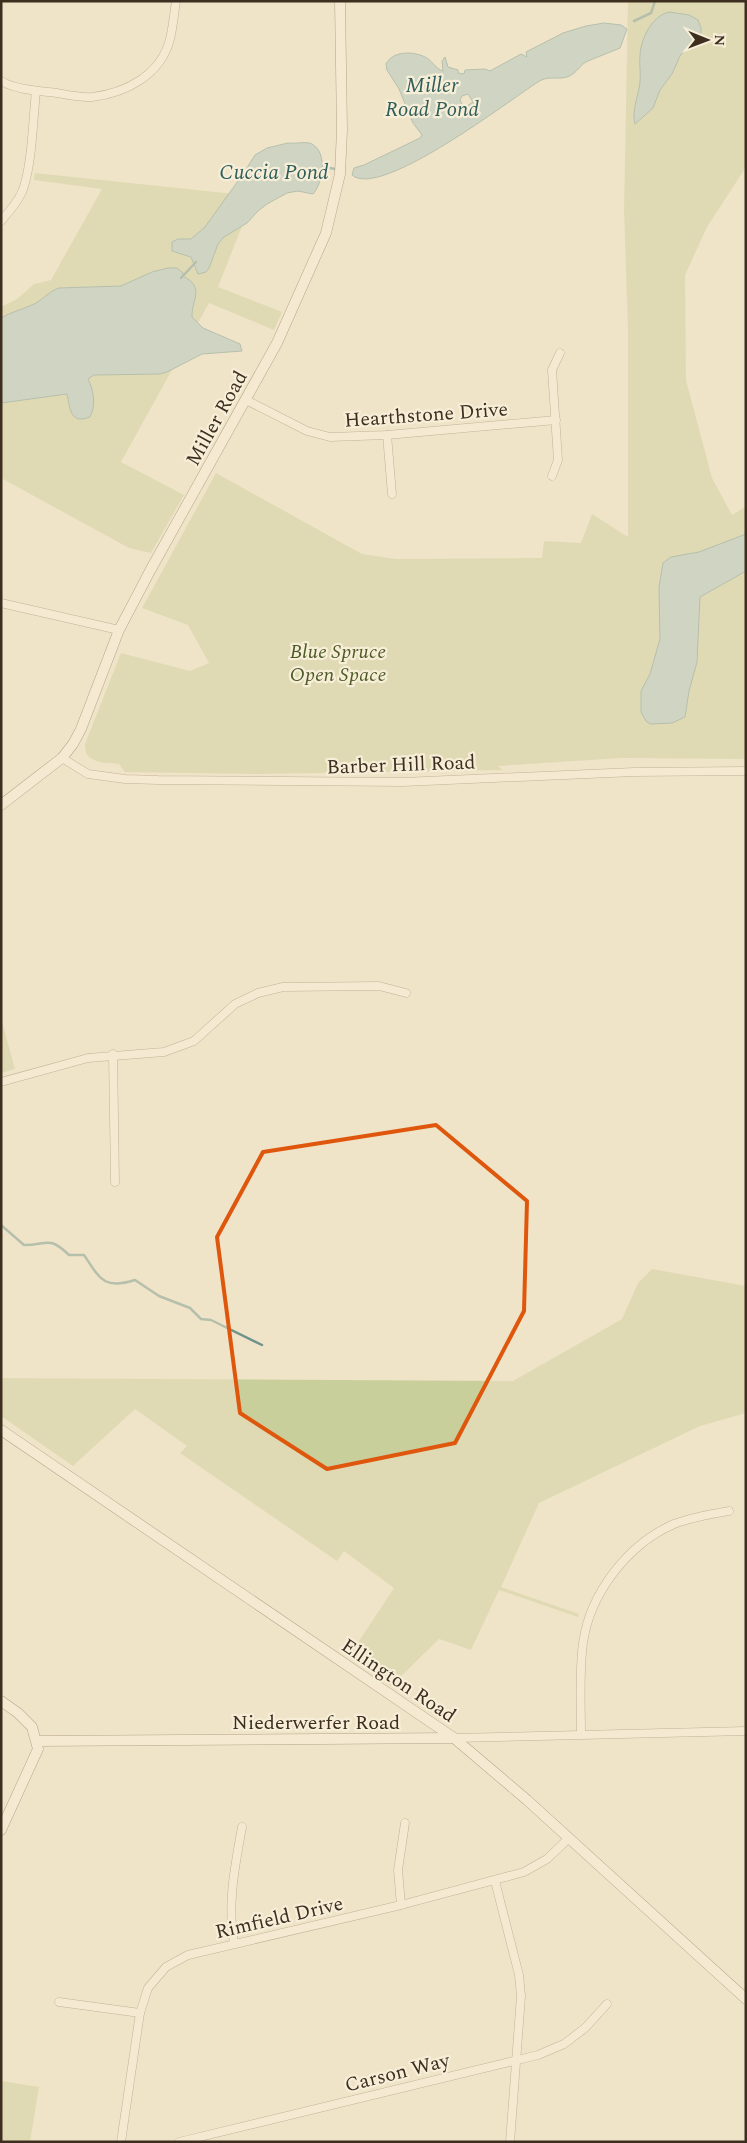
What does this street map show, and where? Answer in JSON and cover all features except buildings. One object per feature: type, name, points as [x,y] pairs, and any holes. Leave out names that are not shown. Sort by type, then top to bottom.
[{"type":"street","points":[[1,81],[6,84],[36,91],[90,97],[116,92],[139,83],[156,67],[170,41],[176,1]]},
{"type":"street","name":"Miller Road","points":[[1,805],[62,758],[73,744],[81,729],[119,630],[151,569],[278,343],[326,233],[340,174],[342,130],[340,1]]},
{"type":"street","points":[[1,221],[22,193],[27,178],[36,91]]},
{"type":"street","points":[[552,476],[558,460],[552,370],[560,353]]},
{"type":"street","name":"Hearthstone Drive","points":[[246,400],[307,431],[330,437],[387,435],[556,420]]},
{"type":"street","points":[[387,435],[392,494]]},
{"type":"street","points":[[1,603],[119,630]]},
{"type":"street","name":"Barber Hill Road","points":[[62,758],[88,774],[125,779],[158,780],[403,782],[634,772],[746,771]]},
{"type":"street","points":[[1,1082],[88,1058],[113,1054],[164,1052],[194,1041],[235,1004],[258,993],[283,987],[379,986],[406,993]]},
{"type":"street","points":[[113,1054],[115,1182]]},
{"type":"street","name":"Ellington Road","points":[[1,1430],[454,1738],[520,1793],[746,1998]]},
{"type":"street","points":[[582,1734],[581,1682],[583,1642],[590,1617],[603,1587],[618,1567],[652,1536],[674,1524],[694,1517],[729,1511]]},
{"type":"street","points":[[1,1701],[18,1713],[32,1728],[38,1749],[1,1830]]},
{"type":"street","name":"Niederwerfer Road","points":[[37,1741],[454,1738],[746,1731]]},
{"type":"street","points":[[401,1905],[398,1870],[405,1823]]},
{"type":"street","points":[[234,1944],[230,1923],[230,1897],[242,1827]]},
{"type":"street","name":"Rimfield Drive","points":[[122,2142],[140,2013],[148,1988],[166,1967],[188,1955],[401,1905],[524,1872],[547,1859],[569,1838]]},
{"type":"street","points":[[495,1881],[519,1975],[521,1996],[510,2142]]},
{"type":"street","points":[[59,2002],[140,2013]]},
{"type":"street","name":"Carson Way","points":[[179,2142],[538,2055],[564,2044],[585,2028],[607,2004]]},
{"type":"highlighted area","points":[[436,1125],[527,1201],[524,1311],[455,1443],[327,1469],[240,1413],[217,1237],[263,1152]]},
{"type":"green space","name":"Blue Spruce Open Space","points":[[628,1],[746,1],[746,167],[707,227],[685,275],[686,380],[712,478],[732,515],[746,506],[746,759],[622,758],[498,766],[503,770],[260,774],[125,772],[119,764],[91,759],[86,751],[85,744],[121,653],[190,671],[209,663],[188,625],[142,608],[216,473],[362,554],[396,559],[542,558],[544,541],[581,543],[592,514],[628,537],[628,331],[624,210]]},
{"type":"green space","points":[[35,173],[254,196],[218,287],[282,312],[274,330],[209,303],[121,462],[184,495],[151,553],[129,548],[1,478],[1,307],[17,299],[34,284],[51,280],[102,189],[34,180]]},
{"type":"green space","points":[[1,1018],[15,1069],[1,1073]]},
{"type":"green space","points":[[652,1269],[746,1286],[746,1413],[700,1426],[539,1503],[501,1587],[579,1614],[578,1617],[499,1590],[471,1650],[439,1639],[391,1686],[349,1656],[394,1588],[344,1551],[337,1561],[180,1453],[187,1446],[135,1409],[73,1466],[1,1416],[1,1378],[513,1381],[622,1319],[638,1283]]},
{"type":"green space","points":[[1,2081],[39,2087],[30,2142],[1,2142]]},
{"type":"water","points":[[669,12],[689,15],[698,20],[701,33],[680,56],[672,74],[660,90],[653,108],[635,124],[634,114],[640,82],[641,48],[648,29],[657,18]]},
{"type":"water","name":"Miller Road Pond","points":[[604,23],[621,25],[627,29],[620,48],[585,62],[573,74],[567,77],[542,80],[475,125],[416,161],[389,173],[367,179],[352,175],[354,168],[420,138],[422,135],[413,123],[399,89],[387,70],[386,64],[389,59],[399,54],[417,54],[427,58],[438,69],[443,71],[442,61],[445,57],[448,67],[458,70],[458,73],[464,74],[465,70],[485,69],[490,71],[521,54],[527,57],[526,52],[563,33]],"holes":[[[468,94],[473,102],[464,108],[460,100],[462,96]]]},
{"type":"water","name":"Cuccia Pond","points":[[288,143],[310,143],[317,148],[320,154],[322,161],[321,176],[313,194],[298,191],[287,193],[267,204],[247,223],[224,237],[218,244],[209,268],[206,272],[198,274],[191,257],[172,251],[172,242],[178,239],[191,239],[205,227],[255,155],[267,148]]},
{"type":"water","points":[[177,268],[194,285],[196,295],[192,317],[203,328],[240,344],[242,351],[202,354],[167,372],[159,374],[94,375],[88,379],[93,393],[93,408],[90,417],[83,419],[78,419],[72,414],[67,394],[1,403],[1,318],[36,303],[59,288],[121,286],[152,272]]},
{"type":"water","points":[[746,534],[746,571],[700,597],[697,662],[689,691],[685,717],[672,723],[650,724],[641,712],[641,691],[650,674],[660,639],[659,587],[663,563],[671,557],[699,552]]},
{"type":"waterway","points":[[634,21],[651,13],[655,1]]},
{"type":"waterway","points":[[321,169],[325,167],[335,169]]},
{"type":"waterway","points":[[181,278],[196,262]]},
{"type":"waterway","points":[[1,1225],[24,1245],[48,1242],[56,1245],[69,1255],[84,1255],[99,1276],[109,1283],[125,1283],[135,1280],[159,1296],[190,1308],[201,1319],[211,1320],[262,1345]]}]
